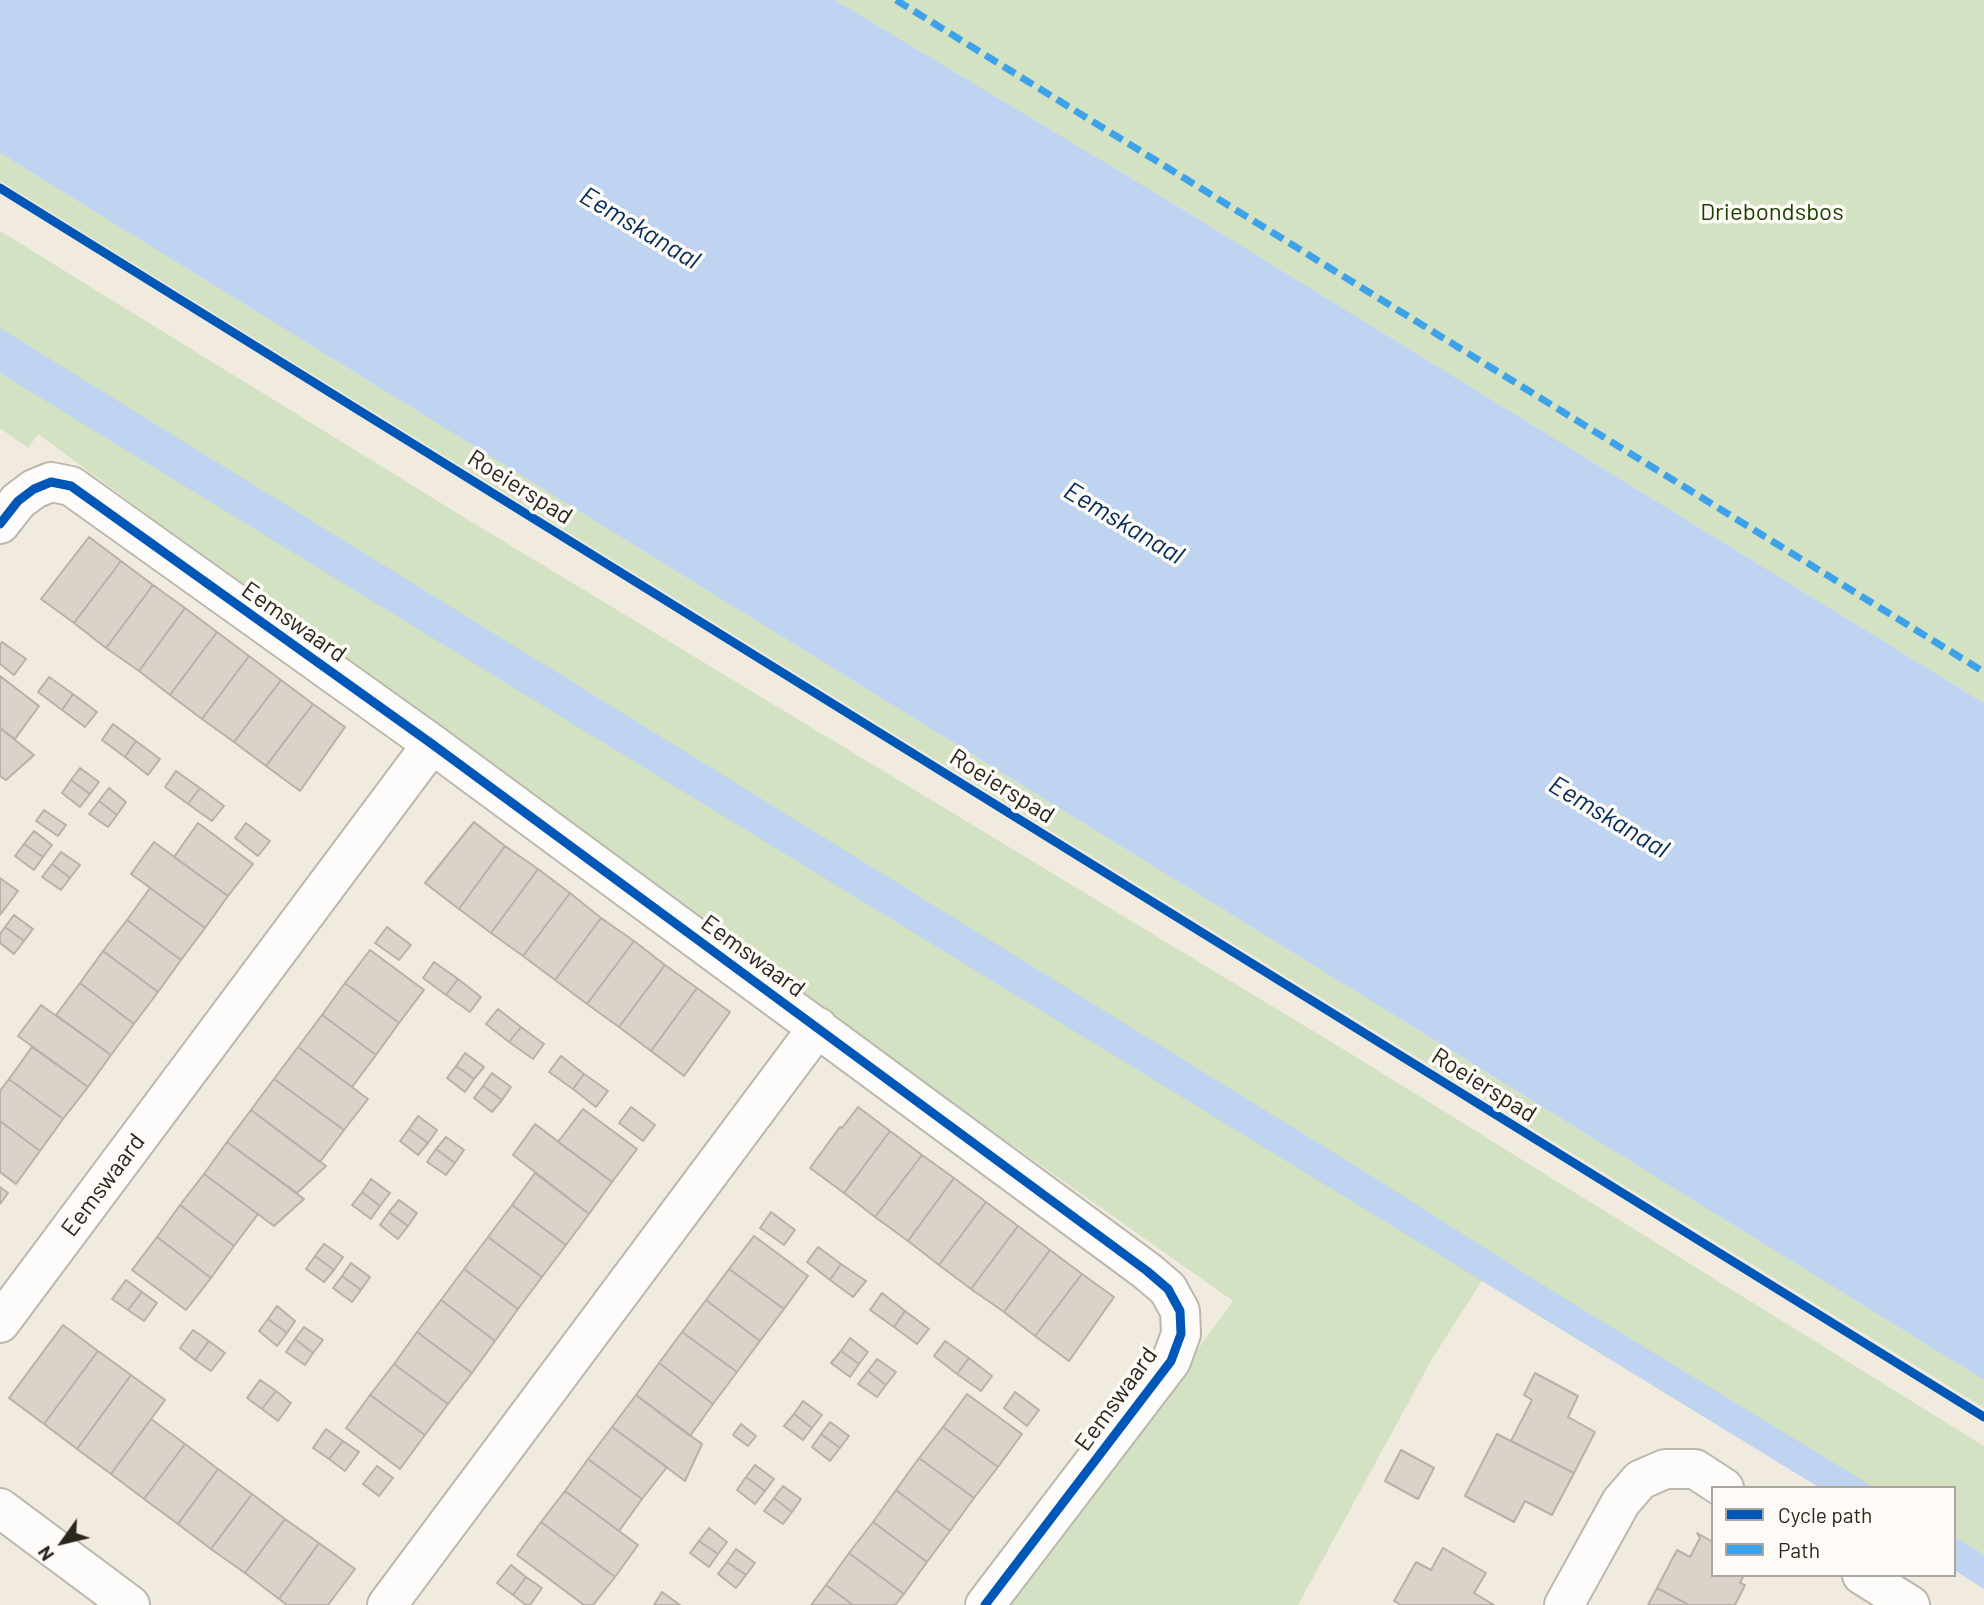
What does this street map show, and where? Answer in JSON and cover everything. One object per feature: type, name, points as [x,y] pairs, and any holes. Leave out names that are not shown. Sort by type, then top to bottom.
[{"type":"street","name":"Eemswaard","points":[[0,524],[18,501],[34,489],[51,482],[71,486],[432,744],[818,1027],[1168,1289],[1180,1311],[1181,1334],[1171,1361],[985,1605]]},
{"type":"street","name":"Eemswaard","points":[[0,1323],[432,744]]},
{"type":"street","name":"Eemswaard","points":[[387,1605],[818,1027]]},
{"type":"street","points":[[1564,1605],[1620,1502],[1640,1480],[1665,1469],[1695,1469],[1721,1486]]},
{"type":"street","points":[[0,1508],[130,1605]]},
{"type":"street","points":[[1866,1577],[1910,1605]]},
{"type":"green space","name":"Driebondsbos","points":[[835,0],[1984,0],[1984,703],[1151,190]]},
{"type":"green space","points":[[0,153],[1984,1380],[1984,1408],[0,181]]},
{"type":"green space","points":[[0,231],[470,521],[1361,1060],[1984,1446],[1984,1561],[1956,1544],[1956,1486],[1862,1486],[1497,1257],[1432,1359],[1298,1605],[1011,1605],[1233,1301],[777,979],[38,434],[28,448],[0,428]]},
{"type":"water","name":"Eemskanaal","points":[[0,0],[835,0],[1151,190],[1984,703],[1984,1380],[0,153]]},
{"type":"water","points":[[0,328],[1872,1486],[1817,1486],[0,373]]},
{"type":"water","points":[[1956,1537],[1984,1555],[1984,1589],[1956,1571]]},
{"type":"building","points":[[89,537],[121,561],[74,623],[41,599]]},
{"type":"building","points":[[121,561],[153,585],[106,648],[74,623]]},
{"type":"building","points":[[153,585],[185,608],[139,671],[106,648]]},
{"type":"building","points":[[185,608],[217,632],[170,695],[139,671]]},
{"type":"building","points":[[217,632],[249,656],[202,719],[170,695]]},
{"type":"building","points":[[2,642],[26,659],[14,675],[0,664]]},
{"type":"building","points":[[249,656],[281,680],[234,742],[202,719]]},
{"type":"building","points":[[0,676],[39,706],[15,739],[0,728]]},
{"type":"building","points":[[49,677],[73,694],[62,710],[38,692]]},
{"type":"building","points":[[281,680],[313,704],[266,766],[234,742]]},
{"type":"building","points":[[73,694],[97,712],[85,727],[62,710]]},
{"type":"building","points":[[313,704],[345,727],[300,791],[266,766]]},
{"type":"building","points":[[113,724],[136,741],[125,757],[102,740]]},
{"type":"building","points":[[0,728],[34,755],[6,780],[0,776]]},
{"type":"building","points":[[136,741],[160,759],[148,775],[125,757]]},
{"type":"building","points":[[80,768],[99,782],[90,794],[71,780]]},
{"type":"building","points":[[176,771],[200,788],[188,804],[165,787]]},
{"type":"building","points":[[71,780],[90,794],[80,807],[62,793]]},
{"type":"building","points":[[109,788],[126,802],[117,815],[99,801]]},
{"type":"building","points":[[200,788],[224,806],[212,821],[188,804]]},
{"type":"building","points":[[99,801],[117,815],[108,827],[89,814]]},
{"type":"building","points":[[44,810],[66,825],[58,836],[36,821]]},
{"type":"building","points":[[474,822],[505,846],[459,909],[425,883]]},
{"type":"building","points":[[198,823],[253,864],[228,896],[174,857]]},
{"type":"building","points":[[246,823],[270,841],[258,856],[235,838]]},
{"type":"building","points":[[34,831],[52,845],[43,857],[24,844]]},
{"type":"building","points":[[154,842],[228,896],[205,928],[131,874]]},
{"type":"building","points":[[24,844],[43,857],[34,870],[15,856]]},
{"type":"building","points":[[505,846],[538,869],[491,933],[459,909]]},
{"type":"building","points":[[61,852],[80,865],[70,878],[52,864]]},
{"type":"building","points":[[52,864],[70,878],[61,890],[42,877]]},
{"type":"building","points":[[538,869],[570,893],[523,956],[491,933]]},
{"type":"building","points":[[0,878],[18,891],[0,915]]},
{"type":"building","points":[[150,888],[205,928],[181,960],[127,920]]},
{"type":"building","points":[[570,893],[601,918],[555,980],[523,956]]},
{"type":"building","points":[[14,915],[33,929],[24,941],[5,927]]},
{"type":"building","points":[[601,918],[634,941],[587,1004],[555,980]]},
{"type":"building","points":[[127,920],[181,960],[158,992],[103,951]]},
{"type":"building","points":[[5,927],[24,941],[14,954],[0,943],[0,934]]},
{"type":"building","points":[[387,927],[411,945],[399,960],[375,943]]},
{"type":"building","points":[[634,941],[665,965],[619,1027],[587,1004]]},
{"type":"building","points":[[370,950],[424,990],[399,1023],[345,983]]},
{"type":"building","points":[[103,951],[158,992],[134,1024],[80,983]]},
{"type":"building","points":[[434,962],[458,979],[446,995],[423,978]]},
{"type":"building","points":[[665,965],[697,988],[651,1051],[619,1027]]},
{"type":"building","points":[[458,979],[481,997],[470,1012],[446,995]]},
{"type":"building","points":[[80,983],[134,1024],[111,1055],[56,1015]]},
{"type":"building","points":[[345,983],[399,1023],[376,1055],[322,1015]]},
{"type":"building","points":[[697,988],[730,1012],[684,1076],[651,1051]]},
{"type":"building","points":[[41,1005],[111,1055],[88,1087],[18,1036]]},
{"type":"building","points":[[498,1009],[521,1027],[509,1042],[486,1024]]},
{"type":"building","points":[[322,1015],[376,1055],[352,1087],[298,1047]]},
{"type":"building","points":[[521,1027],[544,1044],[533,1059],[509,1042]]},
{"type":"building","points":[[32,1047],[88,1087],[63,1119],[9,1079]]},
{"type":"building","points":[[298,1047],[368,1099],[344,1130],[274,1079]]},
{"type":"building","points":[[465,1053],[484,1067],[474,1079],[456,1066]]},
{"type":"building","points":[[561,1056],[584,1074],[573,1089],[549,1072]]},
{"type":"building","points":[[456,1066],[474,1079],[465,1092],[447,1078]]},
{"type":"building","points":[[492,1073],[511,1087],[502,1100],[483,1086]]},
{"type":"building","points":[[584,1074],[608,1091],[596,1107],[573,1089]]},
{"type":"building","points":[[9,1079],[63,1119],[40,1151],[0,1121],[0,1091]]},
{"type":"building","points":[[274,1079],[344,1130],[320,1162],[251,1110]]},
{"type":"building","points":[[483,1086],[502,1100],[492,1112],[474,1098]]},
{"type":"building","points":[[631,1107],[655,1125],[643,1141],[619,1123]]},
{"type":"building","points":[[858,1107],[890,1131],[844,1193],[810,1168]]},
{"type":"building","points":[[583,1109],[637,1149],[612,1182],[558,1142]]},
{"type":"building","points":[[251,1110],[326,1166],[297,1193],[227,1142]]},
{"type":"building","points":[[418,1116],[437,1130],[428,1143],[409,1129]]},
{"type":"building","points":[[0,1121],[40,1151],[16,1184],[0,1172]]},
{"type":"building","points":[[535,1124],[612,1182],[589,1214],[513,1155]]},
{"type":"building","points":[[409,1129],[428,1143],[418,1155],[400,1141]]},
{"type":"building","points":[[890,1131],[922,1155],[875,1217],[844,1193]]},
{"type":"building","points":[[446,1137],[464,1150],[455,1163],[436,1149]]},
{"type":"building","points":[[227,1142],[304,1199],[274,1226],[204,1174]]},
{"type":"building","points":[[436,1149],[455,1163],[446,1175],[427,1162]]},
{"type":"building","points":[[922,1155],[954,1178],[908,1241],[875,1217]]},
{"type":"building","points":[[535,1173],[589,1214],[566,1245],[512,1205]]},
{"type":"building","points":[[204,1174],[258,1214],[234,1246],[180,1205]]},
{"type":"building","points":[[954,1178],[986,1202],[939,1265],[908,1241]]},
{"type":"building","points":[[371,1179],[390,1193],[380,1206],[362,1192]]},
{"type":"building","points":[[0,1187],[8,1193],[0,1204]]},
{"type":"building","points":[[362,1192],[380,1206],[371,1219],[352,1205]]},
{"type":"building","points":[[399,1200],[417,1213],[408,1226],[389,1212]]},
{"type":"building","points":[[986,1202],[1018,1226],[971,1289],[939,1265]]},
{"type":"building","points":[[180,1205],[234,1246],[211,1278],[157,1237]]},
{"type":"building","points":[[512,1205],[566,1245],[542,1277],[488,1237]]},
{"type":"building","points":[[389,1212],[408,1226],[398,1239],[380,1225]]},
{"type":"building","points":[[771,1212],[795,1230],[784,1245],[760,1228]]},
{"type":"building","points":[[1018,1226],[1050,1250],[1004,1312],[971,1289]]},
{"type":"building","points":[[754,1236],[808,1276],[784,1309],[729,1269]]},
{"type":"building","points":[[157,1237],[211,1278],[186,1310],[132,1270]]},
{"type":"building","points":[[488,1237],[542,1277],[518,1309],[464,1269]]},
{"type":"building","points":[[324,1244],[343,1257],[334,1270],[315,1256]]},
{"type":"building","points":[[818,1247],[841,1264],[830,1280],[807,1262]]},
{"type":"building","points":[[1050,1250],[1082,1274],[1035,1336],[1004,1312]]},
{"type":"building","points":[[315,1256],[334,1270],[324,1282],[306,1269]]},
{"type":"building","points":[[351,1263],[370,1277],[361,1290],[342,1276]]},
{"type":"building","points":[[841,1264],[866,1281],[853,1297],[830,1280]]},
{"type":"building","points":[[464,1269],[518,1309],[495,1341],[441,1300]]},
{"type":"building","points":[[729,1269],[784,1309],[760,1341],[706,1300]]},
{"type":"building","points":[[1082,1274],[1114,1297],[1069,1361],[1035,1336]]},
{"type":"building","points":[[342,1276],[361,1290],[352,1302],[333,1288]]},
{"type":"building","points":[[126,1280],[142,1292],[128,1310],[112,1299]]},
{"type":"building","points":[[142,1292],[157,1303],[144,1321],[128,1310]]},
{"type":"building","points":[[882,1293],[905,1311],[894,1327],[870,1310]]},
{"type":"building","points":[[441,1300],[495,1341],[472,1373],[417,1332]]},
{"type":"building","points":[[706,1300],[760,1341],[737,1372],[682,1332]]},
{"type":"building","points":[[277,1306],[295,1321],[287,1333],[268,1319]]},
{"type":"building","points":[[905,1311],[929,1329],[917,1344],[894,1327]]},
{"type":"building","points":[[268,1319],[287,1333],[277,1346],[259,1331]]},
{"type":"building","points":[[63,1325],[98,1351],[44,1424],[9,1398]]},
{"type":"building","points":[[304,1327],[323,1340],[313,1353],[295,1339]]},
{"type":"building","points":[[193,1330],[209,1341],[195,1360],[180,1348]]},
{"type":"building","points":[[417,1332],[472,1373],[448,1404],[394,1364]]},
{"type":"building","points":[[682,1332],[737,1372],[713,1404],[659,1363]]},
{"type":"building","points":[[850,1338],[868,1352],[859,1364],[841,1351]]},
{"type":"building","points":[[295,1339],[313,1353],[305,1365],[286,1352]]},
{"type":"building","points":[[209,1341],[225,1353],[211,1371],[195,1360]]},
{"type":"building","points":[[945,1341],[969,1358],[957,1374],[934,1356]]},
{"type":"building","points":[[98,1351],[131,1375],[77,1449],[44,1424]]},
{"type":"building","points":[[841,1351],[859,1364],[850,1377],[831,1363]]},
{"type":"building","points":[[969,1358],[992,1376],[981,1391],[957,1374]]},
{"type":"building","points":[[877,1359],[896,1372],[886,1385],[868,1371]]},
{"type":"building","points":[[659,1363],[713,1404],[690,1436],[636,1395]]},
{"type":"building","points":[[394,1364],[448,1404],[425,1435],[370,1395]]},
{"type":"building","points":[[868,1371],[886,1385],[877,1397],[858,1384]]},
{"type":"building","points":[[1535,1373],[1578,1396],[1568,1417],[1595,1432],[1574,1473],[1511,1441],[1532,1400],[1524,1395]]},
{"type":"building","points":[[131,1375],[165,1400],[111,1474],[77,1449]]},
{"type":"building","points":[[260,1380],[276,1391],[262,1409],[247,1398]]},
{"type":"building","points":[[276,1391],[291,1403],[278,1421],[262,1409]]},
{"type":"building","points":[[1015,1392],[1039,1410],[1027,1426],[1004,1408]]},
{"type":"building","points":[[967,1394],[1022,1434],[998,1467],[943,1427]]},
{"type":"building","points":[[370,1395],[425,1435],[400,1469],[346,1428]]},
{"type":"building","points":[[636,1395],[702,1444],[685,1481],[612,1427]]},
{"type":"building","points":[[803,1401],[822,1415],[812,1428],[794,1414]]},
{"type":"building","points":[[794,1414],[812,1428],[803,1440],[784,1426]]},
{"type":"building","points":[[151,1419],[185,1444],[144,1499],[111,1474]]},
{"type":"building","points":[[830,1422],[849,1436],[840,1448],[821,1434]]},
{"type":"building","points":[[741,1424],[756,1436],[748,1446],[733,1435]]},
{"type":"building","points":[[612,1427],[667,1467],[642,1499],[588,1459]]},
{"type":"building","points":[[943,1427],[998,1467],[974,1498],[919,1458]]},
{"type":"building","points":[[326,1429],[343,1441],[329,1459],[313,1448]]},
{"type":"building","points":[[821,1434],[840,1448],[830,1461],[812,1447]]},
{"type":"building","points":[[1497,1434],[1574,1473],[1552,1515],[1525,1501],[1514,1522],[1465,1496]]},
{"type":"building","points":[[343,1441],[359,1452],[345,1471],[329,1459]]},
{"type":"building","points":[[185,1444],[218,1469],[178,1524],[144,1499]]},
{"type":"building","points":[[1401,1450],[1434,1468],[1418,1499],[1385,1481]]},
{"type":"building","points":[[919,1458],[974,1498],[950,1531],[896,1490]]},
{"type":"building","points":[[588,1459],[642,1499],[619,1531],[565,1491]]},
{"type":"building","points":[[755,1465],[774,1479],[765,1491],[746,1477]]},
{"type":"building","points":[[377,1466],[393,1478],[379,1496],[363,1484]]},
{"type":"building","points":[[218,1469],[252,1494],[211,1549],[178,1524]]},
{"type":"building","points":[[746,1477],[765,1491],[755,1504],[737,1490]]},
{"type":"building","points":[[783,1486],[801,1499],[792,1512],[774,1498]]},
{"type":"building","points":[[896,1490],[950,1531],[927,1562],[873,1522]]},
{"type":"building","points":[[565,1491],[638,1545],[615,1577],[541,1522]]},
{"type":"building","points":[[252,1494],[285,1519],[245,1573],[211,1549]]},
{"type":"building","points":[[774,1498],[792,1512],[783,1524],[764,1511]]},
{"type":"building","points":[[285,1519],[319,1543],[279,1599],[245,1573]]},
{"type":"building","points":[[541,1522],[615,1577],[593,1605],[584,1605],[517,1555]]},
{"type":"building","points":[[873,1522],[927,1562],[904,1594],[849,1553]]},
{"type":"building","points":[[709,1528],[727,1542],[718,1554],[699,1541]]},
{"type":"building","points":[[1697,1533],[1711,1541],[1711,1577],[1743,1577],[1740,1583],[1745,1585],[1735,1605],[1689,1605],[1657,1588],[1677,1550],[1690,1557],[1700,1538]]},
{"type":"building","points":[[699,1541],[718,1554],[709,1567],[690,1553]]},
{"type":"building","points":[[319,1543],[355,1569],[328,1605],[287,1605],[279,1599]]},
{"type":"building","points":[[1443,1548],[1486,1573],[1474,1593],[1494,1605],[1401,1605],[1394,1601],[1416,1562],[1431,1570]]},
{"type":"building","points":[[736,1549],[755,1563],[746,1575],[727,1562]]},
{"type":"building","points":[[849,1553],[904,1594],[895,1605],[853,1605],[826,1585]]},
{"type":"building","points":[[727,1562],[746,1575],[736,1588],[718,1574]]},
{"type":"building","points":[[511,1565],[526,1577],[513,1595],[497,1583]]},
{"type":"building","points":[[526,1577],[542,1588],[530,1605],[513,1595]]},
{"type":"building","points":[[826,1585],[853,1605],[811,1605]]},
{"type":"building","points":[[1657,1588],[1689,1605],[1648,1605]]},
{"type":"building","points":[[662,1592],[680,1605],[654,1605]]},
{"type":"marked path","points":[[896,0],[1984,672]]},
{"type":"cycle path","name":"Roeierspad","points":[[0,188],[1984,1417]]},
{"type":"cycle path","points":[[0,524],[18,501],[34,489],[51,482],[71,486],[432,744],[1168,1289],[1180,1311],[1181,1334],[1171,1361],[985,1605]]}]
